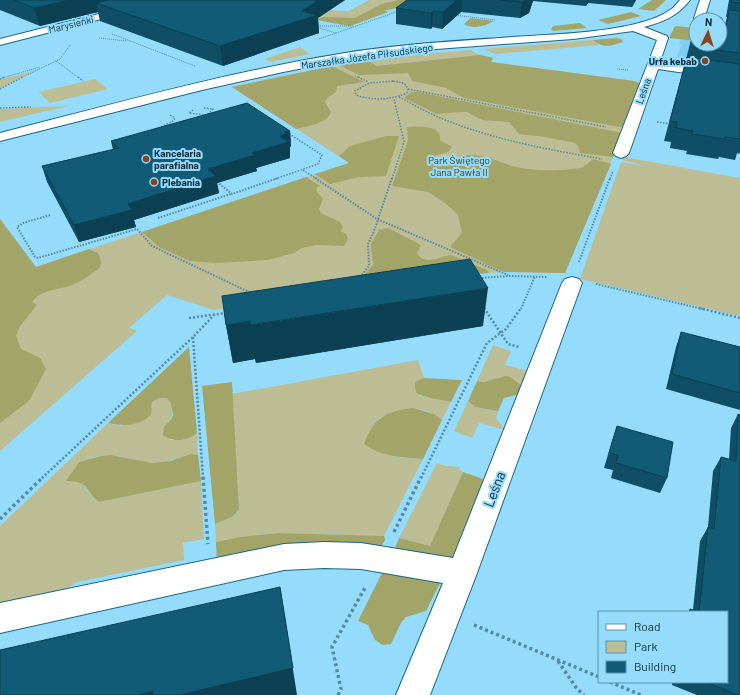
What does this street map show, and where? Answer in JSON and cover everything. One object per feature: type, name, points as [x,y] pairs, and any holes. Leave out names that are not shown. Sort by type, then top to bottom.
[{"type":"street","name":"Marysieńki","points":[[0,42],[165,0]]},
{"type":"street","name":"Marszałka Józefa Piłsudskiego","points":[[0,137],[214,84],[325,60],[426,47],[585,35],[632,27],[662,19],[670,15],[679,10],[685,0]]},
{"type":"street","points":[[701,12],[705,0]]},
{"type":"street","name":"Leśna","points":[[619,158],[663,38],[632,27]]},
{"type":"street","points":[[654,65],[740,77]]},
{"type":"street","name":"Leśna","points":[[413,695],[462,573],[572,281]]},
{"type":"street","points":[[0,618],[284,558],[324,555],[361,556],[462,573]]},
{"type":"path","points":[[315,41],[399,11]]},
{"type":"path","points":[[454,15],[498,21]]},
{"type":"path","points":[[337,33],[313,26],[355,26]]},
{"type":"path","points":[[112,34],[198,67]]},
{"type":"path","points":[[0,89],[56,61],[73,41]]},
{"type":"path","points":[[56,61],[83,82]]},
{"type":"path","points":[[0,79],[47,66]]},
{"type":"path","points":[[408,89],[407,93],[394,99],[366,98],[356,95],[355,91],[369,82],[402,82],[408,89],[628,131]]},
{"type":"path","points":[[399,97],[428,112],[457,124],[552,150],[619,158],[572,281]]},
{"type":"path","points":[[359,281],[362,274],[369,266],[368,244],[404,142],[394,99]]},
{"type":"path","points":[[197,108],[189,113],[209,116]]},
{"type":"path","points":[[201,108],[213,109],[206,115]]},
{"type":"path","points":[[159,133],[166,132],[161,127],[173,121],[174,118],[169,114]]},
{"type":"path","points":[[653,122],[675,125]]},
{"type":"path","points":[[158,218],[318,164],[322,155],[284,130]]},
{"type":"path","points":[[302,170],[378,219],[509,276]]},
{"type":"path","points":[[213,179],[232,194]]},
{"type":"path","points":[[50,215],[23,222],[17,227],[35,257],[38,258],[137,229],[152,246],[255,295]]},
{"type":"path","points":[[338,695],[341,689],[332,647],[381,559],[487,343],[502,334],[518,316],[535,276]]},
{"type":"path","points":[[477,278],[535,276],[572,281],[740,318]]},
{"type":"path","points":[[480,302],[508,344],[545,354]]},
{"type":"path","points":[[189,318],[230,312]]},
{"type":"path","points":[[0,519],[61,459],[194,337],[215,314]]},
{"type":"path","points":[[194,337],[210,573]]},
{"type":"path","points":[[445,613],[598,677]]},
{"type":"path","points":[[557,660],[577,689],[584,695]]},
{"type":"path","points":[[612,683],[642,695]]},
{"type":"shaded area","points":[[681,39],[688,40],[688,52],[707,52],[736,73],[674,65],[681,45],[679,44]]},
{"type":"green space","points":[[369,0],[416,0],[396,9],[392,8],[384,11],[388,12],[350,26],[326,22],[306,16],[316,10],[349,11]]},
{"type":"green space","points":[[398,0],[416,0],[405,6],[384,11],[388,12],[350,26],[317,20],[323,17],[355,18],[382,4]]},
{"type":"green space","points":[[652,0],[666,0],[654,11],[638,9]]},
{"type":"green space","points":[[631,12],[641,16],[608,24],[598,20]]},
{"type":"green space","points":[[471,18],[494,21],[483,26],[475,27],[464,24]]},
{"type":"green space","points":[[580,23],[587,28],[553,31],[551,29],[553,26]]},
{"type":"green space","points":[[675,26],[688,27],[688,40],[669,38]]},
{"type":"green space","points":[[621,39],[623,42],[604,46],[593,40]]},
{"type":"green space","points":[[593,40],[599,45],[495,54],[483,49]]},
{"type":"green space","points":[[300,47],[310,54],[270,62],[265,59]]},
{"type":"green space","name":"Park Świętego Jana Pawła II","points":[[471,50],[477,54],[493,58],[491,62],[634,81],[622,133],[565,273],[504,272],[431,277],[213,310],[167,295],[129,328],[137,331],[0,451],[0,292],[36,267],[349,163],[232,87],[291,74],[381,59]]},
{"type":"green space","points":[[481,55],[493,58],[491,62],[634,81],[642,84],[625,126],[619,127],[464,98],[446,88],[412,81],[408,73],[359,75],[339,65],[367,60],[377,66]]},
{"type":"green space","points":[[332,66],[364,82],[337,86],[336,92],[328,97],[325,102],[331,112],[329,116],[316,124],[296,129],[232,87]]},
{"type":"green space","points":[[36,70],[0,88],[0,80]]},
{"type":"green space","points":[[95,79],[108,89],[50,103],[39,92]]},
{"type":"green space","points":[[412,92],[622,133],[613,157],[580,153],[578,146],[575,143],[519,134],[509,122],[482,120],[467,112],[437,114],[406,99],[405,97]]},
{"type":"green space","points":[[68,106],[0,122],[0,109]]},
{"type":"green space","points":[[407,127],[423,127],[438,131],[440,140],[452,147],[448,152],[434,156],[434,159],[439,161],[473,155],[520,168],[548,170],[575,169],[583,167],[593,159],[611,164],[565,273],[504,272],[450,247],[462,233],[458,215],[445,203],[428,192],[392,186],[408,140]]},
{"type":"green space","points":[[386,136],[399,136],[386,176],[359,177],[330,184],[315,174],[349,163],[339,156],[350,146]]},
{"type":"green space","points":[[624,157],[740,178],[740,316],[580,279],[621,162],[646,166],[622,160]]},
{"type":"green space","points":[[306,177],[320,186],[317,187],[316,191],[323,199],[319,209],[321,213],[340,222],[343,227],[341,231],[346,234],[348,239],[344,246],[317,245],[302,248],[294,253],[268,260],[217,263],[190,261],[159,247],[142,232]]},
{"type":"green space","points":[[0,219],[36,267],[89,249],[98,253],[101,261],[100,268],[83,279],[72,285],[45,292],[32,302],[37,305],[20,326],[16,336],[21,349],[40,358],[46,369],[29,401],[0,423]]},
{"type":"green space","points":[[388,228],[419,244],[421,246],[417,253],[425,259],[433,260],[451,255],[487,270],[489,273],[431,277],[364,275],[373,265],[371,244],[379,230]]},
{"type":"green space","points":[[493,345],[511,351],[505,365],[528,371],[522,386],[514,380],[503,377],[485,381],[477,381]]},
{"type":"green space","points":[[189,347],[197,433],[189,438],[180,440],[167,438],[163,435],[164,427],[172,418],[173,414],[171,404],[167,398],[159,398],[152,402],[151,415],[141,422],[131,425],[108,423]]},
{"type":"green space","points":[[418,360],[424,378],[415,382],[420,396],[451,402],[442,420],[426,411],[410,409],[394,412],[377,420],[397,457],[423,459],[384,536],[279,533],[240,537],[216,542],[215,524],[232,517],[239,510],[232,394]]},
{"type":"green space","points":[[505,376],[510,377],[522,386],[520,394],[504,398],[498,411],[475,407],[468,401],[477,381],[484,382]]},
{"type":"green space","points":[[424,378],[462,380],[451,402],[418,394],[415,389],[415,382]]},
{"type":"green space","points":[[232,382],[239,510],[232,517],[215,524],[202,386]]},
{"type":"green space","points":[[159,398],[167,398],[173,409],[170,420],[164,427],[170,440],[184,439],[197,433],[198,455],[158,463],[109,455],[98,456],[79,462],[81,483],[99,502],[201,481],[204,539],[183,543],[184,560],[77,582],[58,594],[0,608],[0,526],[108,423],[121,426],[152,408],[152,402]]},
{"type":"green space","points":[[468,401],[475,407],[498,411],[496,418],[505,430],[479,423],[472,438],[454,431]]},
{"type":"green space","points":[[413,408],[434,414],[442,420],[423,459],[385,454],[378,452],[364,444],[372,428],[382,417],[395,411]]},
{"type":"green space","points":[[191,454],[198,455],[201,481],[99,502],[82,484],[66,481],[79,462],[101,456],[111,455],[152,463],[170,461]]},
{"type":"green space","points":[[437,463],[446,466],[460,467],[459,470],[463,472],[430,547],[399,538]]},
{"type":"green space","points":[[463,472],[486,480],[454,558],[444,561],[393,553],[399,538],[430,546]]},
{"type":"green space","points":[[279,533],[384,536],[385,540],[379,550],[217,563],[216,542],[240,537]]},
{"type":"green space","points":[[384,569],[441,581],[426,611],[406,617],[401,623],[391,644],[383,645],[375,640],[368,625],[358,621]]},
{"type":"building","points":[[14,0],[70,0],[34,8]]},
{"type":"building","points":[[109,0],[319,0],[302,11],[318,15],[220,46],[96,3]]},
{"type":"building","points":[[407,0],[457,0],[443,12],[433,11],[431,13],[396,8]]},
{"type":"building","points":[[499,0],[527,0],[522,2]]},
{"type":"building","points":[[731,0],[740,0],[740,3],[731,2]]},
{"type":"building","points":[[729,10],[740,11],[740,53],[728,52]]},
{"type":"building","points":[[687,57],[740,64],[740,139],[725,137],[725,139],[692,134],[693,131],[676,128],[677,122],[670,121]]},
{"type":"building","points":[[247,103],[290,131],[285,132],[287,133],[280,136],[289,142],[252,153],[255,155],[208,169],[216,176],[128,204],[132,210],[74,225],[42,166],[119,148],[111,141]]},
{"type":"building","points":[[470,259],[488,288],[250,325],[250,321],[226,325],[222,296]]},
{"type":"building","points":[[681,332],[740,347],[740,393],[672,374]]},
{"type":"building","points":[[738,414],[740,415],[740,695],[708,683],[728,683],[728,611],[699,611],[708,527],[714,529],[721,457],[736,461]]},
{"type":"building","points":[[617,426],[673,442],[667,478],[616,463],[618,455],[609,453]]},
{"type":"building","points":[[280,587],[293,668],[180,695],[153,695],[153,691],[137,695],[0,695],[0,650]]},
{"type":"place","name":"Urfa kebab","points":[[705,61]]},
{"type":"place","name":"Kancelaria parafialna","points":[[146,159]]},
{"type":"place","name":"Plebania","points":[[154,182]]}]
